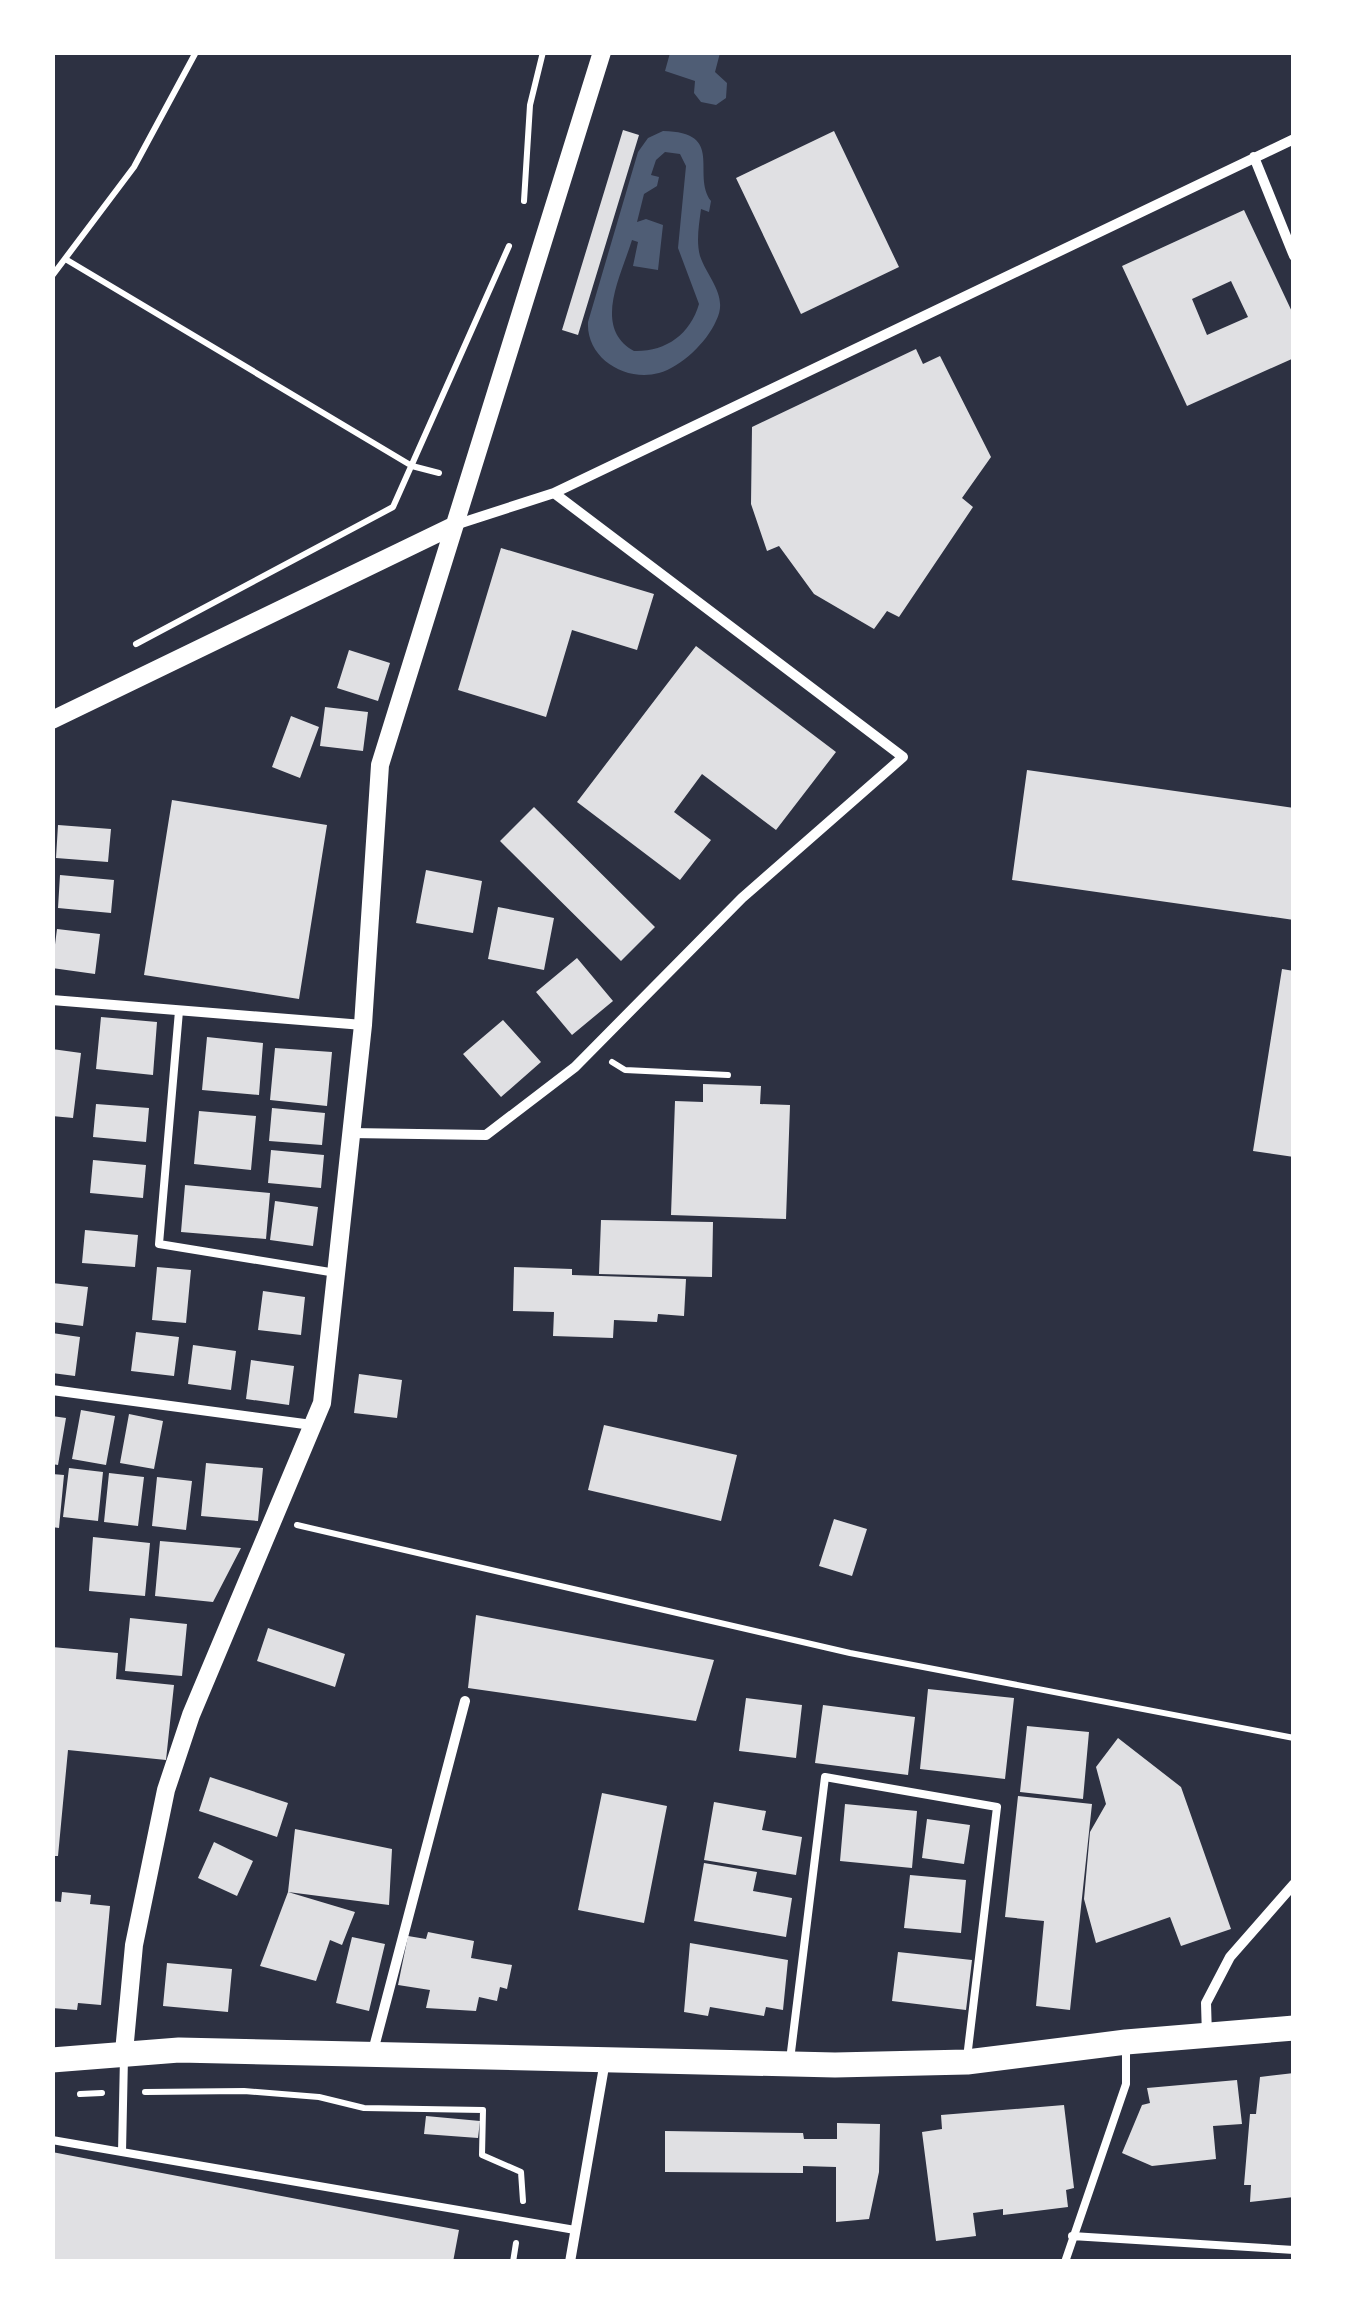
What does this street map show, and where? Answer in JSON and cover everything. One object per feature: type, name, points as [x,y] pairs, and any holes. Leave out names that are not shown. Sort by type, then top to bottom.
[{"type":"main road","points":[[52,2060],[124,2052],[372,2052],[790,2064],[966,2062],[1126,2042],[1294,2028]]},
{"type":"street","points":[[124,2052],[134,1945],[166,1790],[191,1715],[322,1403],[363,1026],[380,765],[602,52]]},
{"type":"street","points":[[52,720],[453,526],[554,493],[1294,139]]},
{"type":"street","points":[[1254,157],[1294,256]]},
{"type":"street","points":[[350,1133],[486,1135],[592,1050],[742,898],[903,757],[554,493]]},
{"type":"street","points":[[52,1000],[363,1026]]},
{"type":"street","points":[[52,1390],[312,1425]]},
{"type":"street","points":[[372,2052],[465,1700]]},
{"type":"street","points":[[1207,2037],[1206,2003],[1230,1957],[1294,1884]]},
{"type":"street","points":[[570,2262],[605,2060]]},
{"type":"lane","points":[[179,1011],[158,1244],[336,1273]]},
{"type":"lane","points":[[790,2064],[825,1777],[997,1807],[966,2062]]},
{"type":"lane","points":[[1065,2262],[1126,2084],[1126,2042]]},
{"type":"lane","points":[[122,2152],[124,2052]]},
{"type":"lane","points":[[52,2140],[576,2230]]},
{"type":"lane","points":[[1072,2236],[1294,2250]]},
{"type":"path","points":[[52,276],[134,167],[196,52]]},
{"type":"path","points":[[524,210],[530,106],[543,52]]},
{"type":"path","points":[[124,650],[393,507],[516,228]]},
{"type":"path","points":[[67,260],[412,466],[439,473]]},
{"type":"path","points":[[592,1050],[625,1070],[728,1075]]},
{"type":"path","points":[[274,1520],[850,1653],[1294,1738]]},
{"type":"path","points":[[80,2094],[244,2091],[320,2096],[364,2108],[484,2110],[482,2155],[521,2172],[522,2209]]},
{"type":"path","points":[[513,2262],[516,2244]]},
{"type":"water","points":[[670,53],[720,53],[715,72],[727,83],[726,98],[716,105],[701,102],[694,93],[695,81],[665,71]]},
{"type":"water","points":[[663,131],[682,133],[701,146],[711,201],[709,212],[701,209],[699,250],[720,304],[712,329],[692,353],[667,370],[646,375],[621,370],[601,356],[593,346],[588,322],[638,152],[648,138]],"holes":[[[665,152],[680,154],[686,166],[678,248],[699,304],[689,325],[675,340],[634,351],[614,329],[613,300],[632,240],[638,242],[633,266],[658,270],[663,225],[646,219],[637,222],[644,194],[657,186],[659,177],[651,175],[656,160]]]},
{"type":"building","points":[[623,130],[639,135],[578,335],[562,330]]},
{"type":"building","points":[[834,131],[899,267],[801,314],[736,178]]},
{"type":"building","points":[[1244,210],[1294,316],[1294,358],[1187,406],[1122,266]],"holes":[[[1231,281],[1248,317],[1207,335],[1192,299]]]},
{"type":"building","points":[[916,349],[923,364],[940,356],[991,457],[962,498],[973,507],[899,617],[887,611],[874,629],[814,594],[779,546],[767,551],[751,504],[752,427]]},
{"type":"building","points":[[501,548],[654,594],[637,650],[572,630],[546,717],[458,690]]},
{"type":"building","points":[[696,646],[836,752],[776,830],[702,774],[674,812],[711,840],[680,880],[577,802]]},
{"type":"building","points":[[349,650],[390,663],[378,701],[337,688]]},
{"type":"building","points":[[325,707],[368,712],[363,751],[320,746]]},
{"type":"building","points":[[291,716],[319,727],[300,778],[272,767]]},
{"type":"building","points":[[1027,770],[1294,808],[1294,920],[1012,880]]},
{"type":"building","points":[[172,800],[327,825],[299,999],[144,975]]},
{"type":"building","points":[[534,807],[655,927],[621,961],[500,841]]},
{"type":"building","points":[[58,825],[111,829],[108,862],[56,858]]},
{"type":"building","points":[[426,870],[482,881],[473,933],[416,923]]},
{"type":"building","points":[[60,875],[114,880],[111,913],[58,908]]},
{"type":"building","points":[[498,907],[554,918],[544,970],[488,959]]},
{"type":"building","points":[[57,929],[100,934],[95,974],[52,968]]},
{"type":"building","points":[[577,958],[613,1001],[572,1035],[536,992]]},
{"type":"building","points":[[1282,969],[1294,971],[1294,1157],[1253,1151]]},
{"type":"building","points":[[101,1017],[157,1022],[153,1075],[96,1069]]},
{"type":"building","points":[[503,1020],[541,1062],[501,1097],[463,1054]]},
{"type":"building","points":[[207,1037],[263,1043],[259,1095],[202,1090]]},
{"type":"building","points":[[275,1048],[332,1052],[327,1106],[270,1100]]},
{"type":"building","points":[[52,1049],[81,1053],[73,1118],[52,1116]]},
{"type":"building","points":[[703,1084],[761,1086],[760,1104],[790,1105],[786,1219],[671,1215],[675,1101],[703,1102]]},
{"type":"building","points":[[96,1104],[149,1108],[146,1142],[93,1137]]},
{"type":"building","points":[[272,1108],[325,1113],[322,1145],[269,1141]]},
{"type":"building","points":[[199,1111],[256,1116],[251,1170],[194,1164]]},
{"type":"building","points":[[271,1150],[324,1155],[321,1188],[268,1183]]},
{"type":"building","points":[[93,1160],[146,1165],[143,1198],[90,1193]]},
{"type":"building","points":[[185,1185],[270,1193],[266,1239],[181,1232]]},
{"type":"building","points":[[275,1201],[318,1207],[313,1246],[270,1240]]},
{"type":"building","points":[[601,1220],[713,1222],[712,1277],[599,1274]]},
{"type":"building","points":[[85,1230],[138,1235],[135,1267],[82,1263]]},
{"type":"building","points":[[157,1267],[191,1270],[186,1323],[152,1320]]},
{"type":"building","points":[[514,1267],[572,1269],[572,1275],[686,1279],[684,1316],[658,1314],[657,1322],[614,1320],[613,1338],[553,1336],[554,1312],[513,1311]]},
{"type":"building","points":[[52,1283],[88,1287],[83,1326],[52,1322]]},
{"type":"building","points":[[263,1291],[305,1297],[301,1335],[258,1330]]},
{"type":"building","points":[[136,1332],[179,1337],[174,1376],[131,1371]]},
{"type":"building","points":[[52,1333],[80,1337],[75,1376],[52,1373]]},
{"type":"building","points":[[193,1345],[236,1351],[231,1390],[188,1384]]},
{"type":"building","points":[[251,1360],[294,1366],[289,1405],[246,1399]]},
{"type":"building","points":[[359,1374],[402,1380],[397,1418],[354,1413]]},
{"type":"building","points":[[81,1410],[115,1416],[106,1465],[72,1459]]},
{"type":"building","points":[[129,1414],[163,1421],[154,1469],[120,1463]]},
{"type":"building","points":[[52,1416],[66,1418],[58,1465],[52,1464]]},
{"type":"building","points":[[604,1425],[737,1455],[721,1521],[588,1490]]},
{"type":"building","points":[[206,1463],[263,1468],[258,1521],[201,1516]]},
{"type":"building","points":[[69,1468],[103,1472],[98,1521],[63,1517]]},
{"type":"building","points":[[109,1473],[144,1477],[138,1526],[104,1522]]},
{"type":"building","points":[[52,1474],[64,1475],[59,1528],[52,1527]]},
{"type":"building","points":[[157,1477],[192,1481],[186,1530],[152,1526]]},
{"type":"building","points":[[834,1519],[867,1529],[852,1576],[819,1566]]},
{"type":"building","points":[[93,1537],[150,1543],[145,1596],[89,1591]]},
{"type":"building","points":[[160,1541],[241,1548],[213,1602],[155,1596]]},
{"type":"building","points":[[476,1615],[714,1660],[696,1721],[468,1688]]},
{"type":"building","points":[[130,1618],[187,1624],[182,1676],[125,1671]]},
{"type":"building","points":[[268,1628],[345,1654],[335,1687],[257,1661]]},
{"type":"building","points":[[52,1647],[118,1653],[116,1679],[174,1685],[166,1760],[68,1750],[58,1856],[52,1856]]},
{"type":"building","points":[[928,1689],[1014,1698],[1005,1779],[920,1769]]},
{"type":"building","points":[[746,1698],[802,1705],[796,1758],[739,1751]]},
{"type":"building","points":[[823,1705],[915,1717],[908,1775],[815,1763]]},
{"type":"building","points":[[1027,1726],[1089,1732],[1083,1799],[1020,1792]]},
{"type":"building","points":[[1118,1738],[1181,1787],[1231,1929],[1181,1946],[1170,1917],[1096,1943],[1084,1899],[1090,1832],[1106,1804],[1096,1767]]},
{"type":"building","points":[[210,1777],[288,1803],[277,1837],[199,1811]]},
{"type":"building","points":[[602,1793],[667,1806],[644,1923],[578,1910]]},
{"type":"building","points":[[1018,1796],[1092,1804],[1070,2010],[1036,2006],[1044,1921],[1005,1917]]},
{"type":"building","points":[[714,1802],[766,1811],[762,1830],[802,1837],[796,1875],[704,1860]]},
{"type":"building","points":[[845,1804],[917,1811],[912,1868],[840,1861]]},
{"type":"building","points":[[927,1819],[970,1825],[964,1864],[922,1858]]},
{"type":"building","points":[[295,1829],[392,1849],[389,1905],[288,1892]]},
{"type":"building","points":[[214,1842],[253,1861],[237,1896],[198,1878]]},
{"type":"building","points":[[704,1863],[757,1872],[753,1891],[792,1898],[786,1937],[694,1921]]},
{"type":"building","points":[[910,1875],[966,1880],[961,1933],[904,1928]]},
{"type":"building","points":[[62,1892],[91,1895],[90,1904],[110,1906],[101,2005],[78,2003],[77,2010],[52,2008],[52,1901],[61,1902]]},
{"type":"building","points":[[288,1892],[355,1912],[342,1945],[330,1940],[316,1981],[260,1966]]},
{"type":"building","points":[[428,1932],[474,1941],[471,1958],[512,1965],[507,1989],[500,1987],[497,2001],[479,1997],[476,2011],[426,2008],[430,1990],[398,1985],[408,1936],[426,1939]]},
{"type":"building","points":[[352,1937],[385,1944],[369,2011],[336,2003]]},
{"type":"building","points":[[690,1943],[788,1960],[783,2010],[766,2007],[764,2016],[710,2007],[708,2016],[684,2012]]},
{"type":"building","points":[[898,1952],[972,1960],[966,2010],[892,2001]]},
{"type":"building","points":[[167,1963],[232,1969],[228,2012],[163,2006]]},
{"type":"building","points":[[1294,2073],[1294,2197],[1250,2202],[1251,2185],[1244,2185],[1250,2114],[1256,2114],[1260,2077]]},
{"type":"building","points":[[1237,2080],[1242,2124],[1213,2126],[1216,2159],[1152,2166],[1122,2153],[1142,2105],[1150,2103],[1147,2088]]},
{"type":"building","points":[[1064,2105],[1074,2188],[1066,2190],[1068,2207],[1003,2215],[1003,2209],[973,2213],[976,2236],[936,2241],[922,2132],[942,2129],[941,2115]]},
{"type":"building","points":[[426,2116],[480,2121],[478,2138],[424,2134]]},
{"type":"building","points":[[837,2123],[880,2124],[879,2172],[869,2219],[836,2222],[836,2167],[803,2166],[803,2173],[665,2172],[665,2131],[803,2133],[804,2139],[837,2139]]},
{"type":"building","points":[[52,2152],[459,2230],[453,2262],[52,2262]]}]
